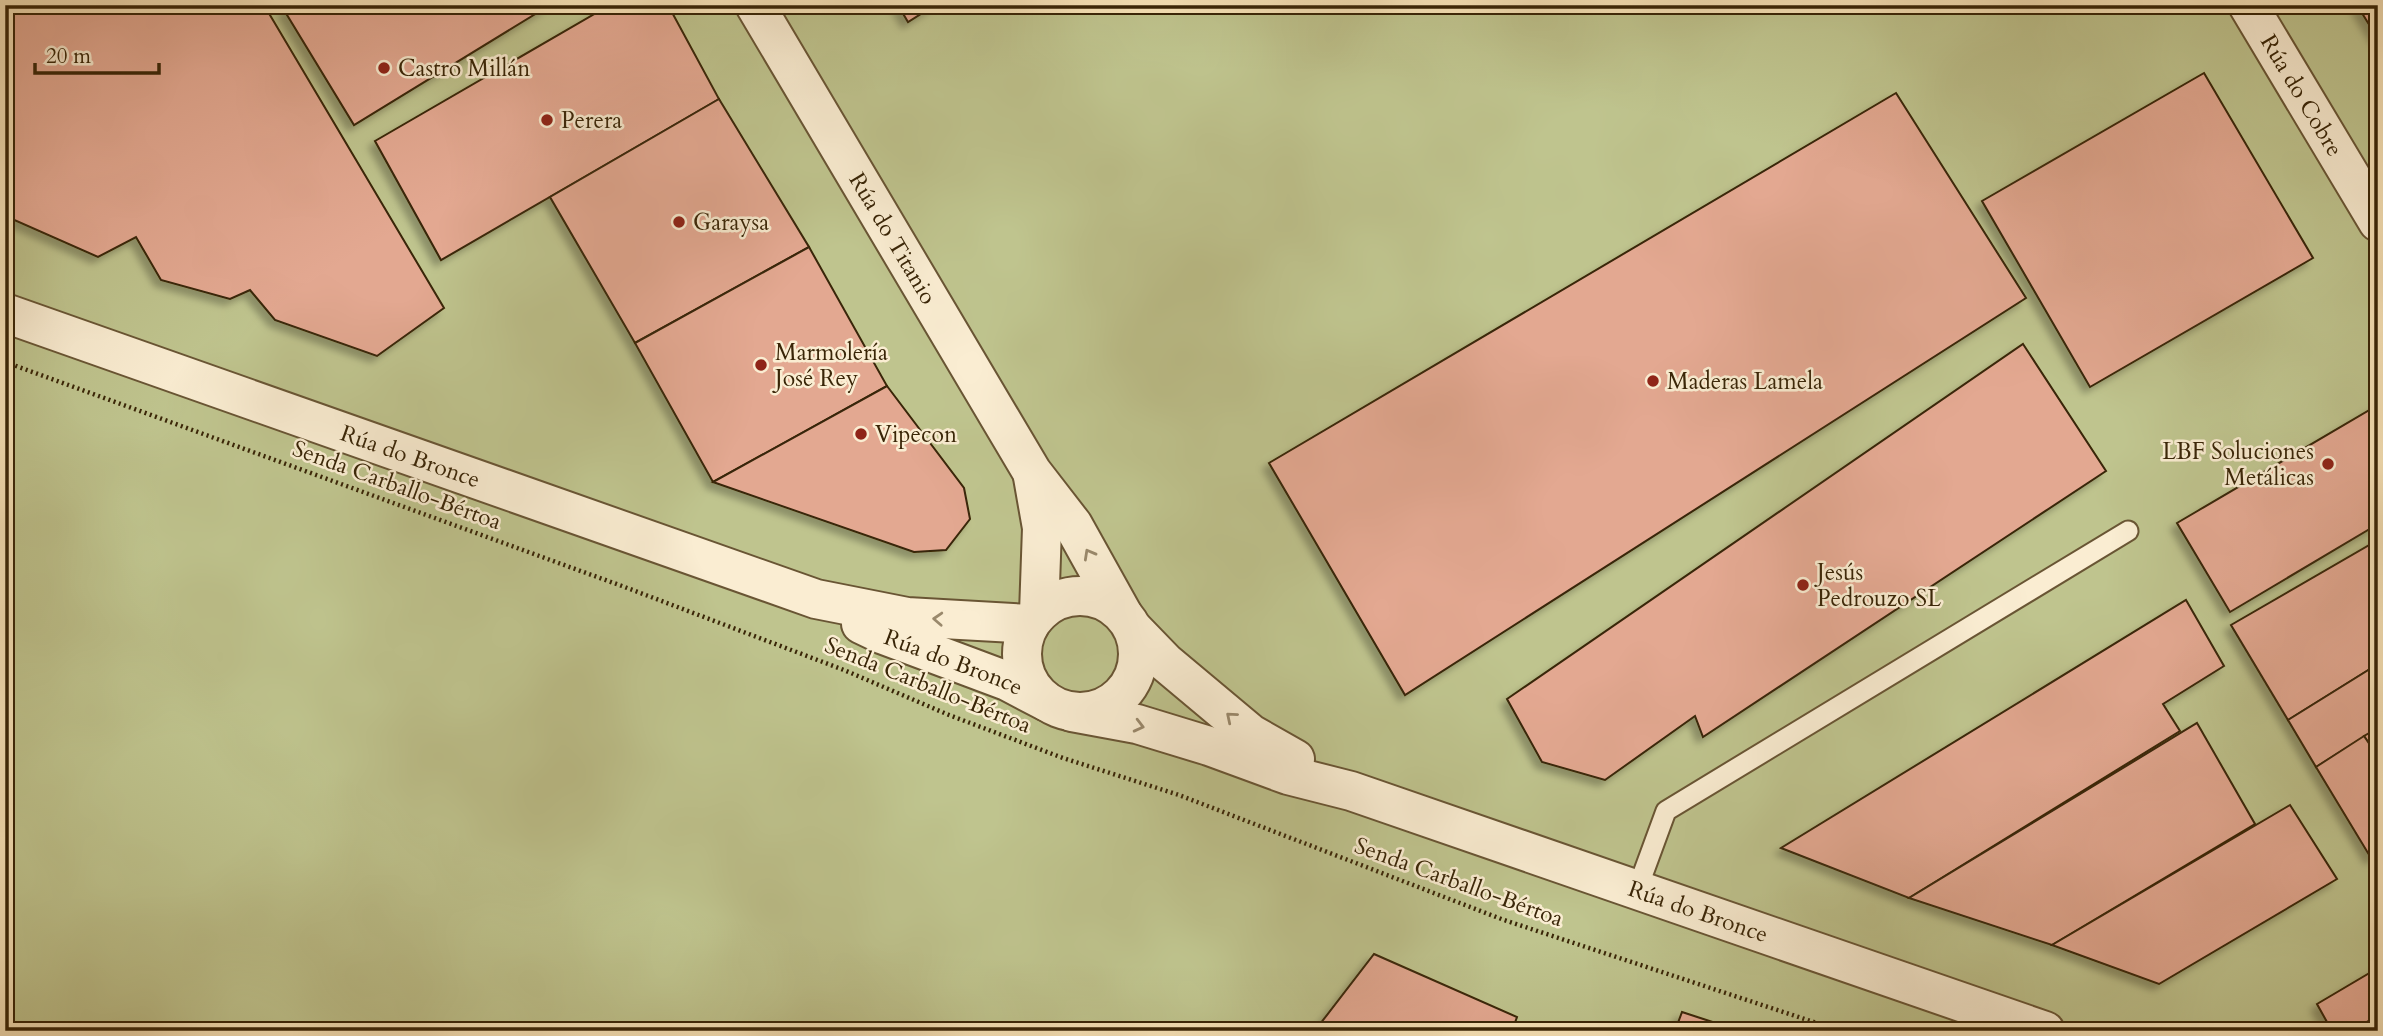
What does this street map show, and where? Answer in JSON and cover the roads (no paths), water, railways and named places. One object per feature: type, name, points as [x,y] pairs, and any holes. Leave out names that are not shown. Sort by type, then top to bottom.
[{"type":"street","name":"Rúa do Titanio","points":[[755,5],[1032,472],[1073,525],[1128,622]]},
{"type":"street","name":"Rúa do Cobre","points":[[2248,5],[2378,222]]},
{"type":"street","name":"Rúa do Bronce","points":[[5,313],[816,599],[907,617],[981,621],[1035,618]]},
{"type":"street","name":"Rúa do Titanio","points":[[1032,472],[1042,528],[1042,565],[1035,618]]},
{"type":"street","points":[[981,621],[1016,595],[1042,565]]},
{"type":"street","points":[[1084,596],[1104,600],[1128,622],[1139,657],[1135,677],[1121,696],[1105,708],[1085,712],[1062,709],[1037,693],[1029,682],[1023,663],[1023,642],[1035,618],[1055,602],[1084,596]]},
{"type":"street","name":"Rúa do Bronce","points":[[816,599],[884,635],[1007,681],[1062,709],[1137,724],[1209,746],[1288,775],[1351,791],[2045,1031]]},
{"type":"street","name":"Rúa do Bronce","points":[[1128,622],[1165,662],[1251,734],[1351,791]]},
{"type":"lane","points":[[1637,890],[1666,811],[2128,531]]},
{"type":"place","name":"Castro Millán","points":[[384,68]]},
{"type":"place","name":"Perera","points":[[547,120]]},
{"type":"place","name":"Garaysa","points":[[679,222]]},
{"type":"place","name":"Marmolería José Rey","points":[[761,365]]},
{"type":"place","name":"Maderas Lamela","points":[[1653,381]]},
{"type":"place","name":"Vipecon","points":[[861,434]]},
{"type":"place","name":"LBF Soluciones Metálicas","points":[[2328,464]]},
{"type":"place","name":"Jesús Pedrouzo SL","points":[[1803,585]]}]
